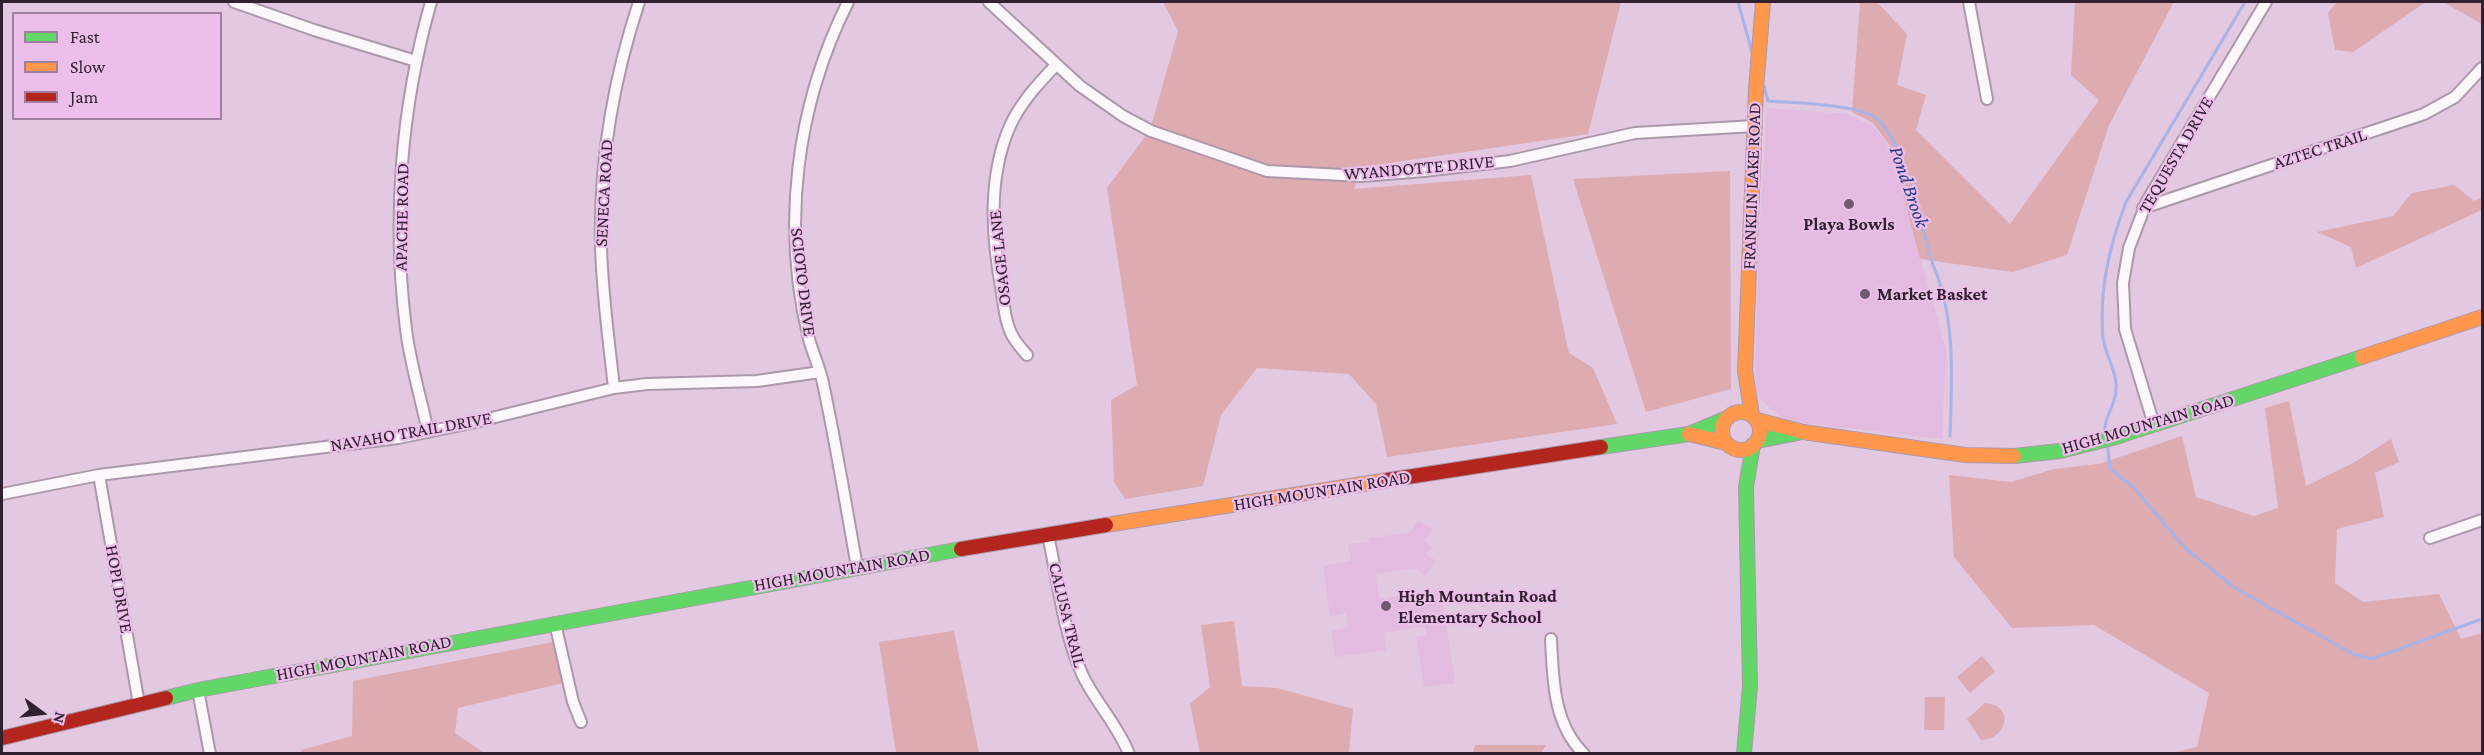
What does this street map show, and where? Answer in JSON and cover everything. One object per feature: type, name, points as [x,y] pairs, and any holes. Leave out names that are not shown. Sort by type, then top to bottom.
[{"type":"main road","name":"FRANKLIN LAKE ROAD","points":[[1755,417],[1745,371],[1756,89],[1762,2]]},
{"type":"main road","name":"HIGH MOUNTAIN ROAD","points":[[1755,417],[1803,432],[1957,454],[2000,457],[2060,451],[2116,437],[2228,403],[2482,317]]},
{"type":"main road","name":"FRANKLIN LAKE ROAD","points":[[1727,417],[1745,371]]},
{"type":"main road","points":[[1744,753],[1750,676],[1746,487],[1755,443],[1760,432],[1755,417],[1741,411],[1727,417],[1721,432],[1729,445],[1746,487]]},
{"type":"main road","name":"HIGH MOUNTAIN ROAD","points":[[2,738],[198,690],[555,623],[857,567],[1306,492],[1689,434],[1727,417]]},
{"type":"main road","name":"HIGH MOUNTAIN ROAD","points":[[1755,443],[1803,432]]},
{"type":"main road","name":"HIGH MOUNTAIN ROAD","points":[[1689,434],[1729,445]]},
{"type":"main road","points":[[1729,445],[1743,450],[1755,443]]},
{"type":"street","points":[[234,2],[314,30],[416,61]]},
{"type":"street","name":"APACHE ROAD","points":[[428,432],[406,331],[400,242],[403,153],[416,61],[431,2]]},
{"type":"street","name":"SENECA ROAD","points":[[614,388],[603,283],[601,210],[603,174],[612,101],[622,57],[639,2]]},
{"type":"street","name":"SCIOTO DRIVE","points":[[848,2],[825,52],[815,82],[803,135],[797,178],[796,244],[809,340],[820,372],[857,567]]},
{"type":"street","name":"WYANDOTTE DRIVE","points":[[989,2],[1056,65],[1101,102],[1151,131],[1267,171],[1362,176],[1424,171],[1509,161],[1635,133],[1755,126]]},
{"type":"street","points":[[1969,2],[1987,99]]},
{"type":"street","name":"TEQUESTA DRIVE","points":[[2154,425],[2130,350],[2123,308],[2127,258],[2132,238],[2144,208],[2266,2]]},
{"type":"street","name":"OSAGE LANE","points":[[1027,356],[1015,341],[1006,316],[994,240],[994,195],[998,167],[1010,126],[1029,94],[1056,65]]},
{"type":"street","name":"AZTEC TRAIL","points":[[2144,208],[2424,114],[2456,97],[2482,68]]},
{"type":"street","name":"NAVAHO TRAIL DRIVE","points":[[2,494],[99,475],[349,445],[428,432],[614,388],[647,384],[757,381],[820,372]]},
{"type":"street","name":"HOPI DRIVE","points":[[99,475],[139,704]]},
{"type":"street","points":[[2430,538],[2482,520]]},
{"type":"street","name":"CALUSA TRAIL","points":[[1048,535],[1069,638],[1076,659],[1092,693],[1119,732],[1129,753]]},
{"type":"street","points":[[555,623],[573,702],[581,722]]},
{"type":"street","points":[[1551,639],[1558,707],[1571,737],[1584,753]]},
{"type":"street","points":[[198,690],[210,753]]},
{"type":"shaded area","points":[[1163,2],[1621,2],[1588,134],[1362,167],[1354,189],[1531,175],[1569,353],[1593,368],[1617,424],[1387,457],[1376,404],[1349,374],[1257,368],[1221,415],[1203,486],[1125,499],[1114,482],[1111,400],[1137,385],[1107,188],[1150,130],[1178,31]]},
{"type":"shaded area","points":[[1860,2],[1877,2],[1907,34],[1897,85],[1926,95],[1916,130],[2010,224],[2099,100],[2071,75],[2075,2],[2174,2],[2109,125],[2067,255],[2013,272],[1920,259],[1890,146],[1873,123],[1852,112]]},
{"type":"shaded area","points":[[2337,2],[2426,2],[2353,52],[2335,50],[2328,13]]},
{"type":"shaded area","points":[[2443,2],[2482,2],[2482,24]]},
{"type":"shaded area","points":[[1767,108],[1847,114],[1872,126],[1885,141],[1891,153],[1946,350],[1942,439],[1797,422],[1781,417],[1760,399],[1755,383],[1759,238]]},
{"type":"shaded area","points":[[1730,171],[1731,389],[1646,412],[1573,179]]},
{"type":"shaded area","points":[[2454,185],[2474,201],[2482,197],[2482,210],[2356,268],[2351,247],[2317,232],[2393,216],[2412,193]]},
{"type":"shaded area","points":[[2289,401],[2306,486],[2353,463],[2391,439],[2399,462],[2375,473],[2384,517],[2337,529],[2335,583],[2363,602],[2439,594],[2461,639],[2482,633],[2482,753],[2171,753],[2197,747],[2209,693],[2094,625],[2012,628],[1954,557],[1949,475],[2011,482],[2054,469],[2099,464],[2182,436],[2196,497],[2254,516],[2278,508],[2265,408]]},
{"type":"shaded area","name":"High Mountain Road Elementary School","points":[[1418,521],[1433,529],[1424,541],[1431,547],[1426,554],[1436,561],[1425,576],[1416,568],[1375,574],[1380,599],[1441,590],[1455,683],[1424,687],[1416,637],[1427,635],[1425,626],[1384,633],[1386,650],[1335,657],[1331,631],[1348,627],[1346,613],[1330,616],[1323,566],[1351,561],[1348,544],[1369,542],[1369,538],[1410,533]]},
{"type":"shaded area","points":[[1234,621],[1242,686],[1277,688],[1353,709],[1349,753],[1200,753],[1190,704],[1210,687],[1201,625]]},
{"type":"shaded area","points":[[954,631],[979,753],[896,753],[879,642]]},
{"type":"shaded area","points":[[558,641],[567,682],[458,708],[455,733],[484,753],[301,754],[301,750],[352,736],[353,681]]},
{"type":"shaded area","points":[[1982,656],[1995,671],[1970,693],[1957,677]]},
{"type":"shaded area","points":[[1925,697],[1945,697],[1944,730],[1924,730]]},
{"type":"shaded area","points":[[1985,703],[1995,705],[2001,710],[2004,722],[1997,734],[1981,740],[1967,719]]},
{"type":"shaded area","points":[[1475,745],[1546,745],[1541,753],[1473,753]]},
{"type":"waterway","name":"Pond Brook","points":[[1738,2],[1752,52]]},
{"type":"waterway","points":[[2105,436],[2106,423],[2115,398],[2116,383],[2103,338],[2104,286],[2110,252],[2120,219],[2126,202],[2245,2]]},
{"type":"waterway","name":"Pond Brook","points":[[1764,86],[1768,101],[1842,107],[1869,114],[1877,119],[1887,131],[1896,147],[1911,187],[1946,306],[1951,349],[1950,436]]},
{"type":"waterway","points":[[2107,442],[2110,468],[2134,488],[2185,548],[2235,588],[2353,654],[2371,659],[2482,619]]},
{"type":"traffic: fast","points":[[2014,456],[2060,451],[2116,437],[2362,357]]},
{"type":"traffic: fast","points":[[1601,447],[1689,434],[1725,419]]},
{"type":"traffic: fast","points":[[1757,441],[1798,433]]},
{"type":"traffic: fast","points":[[1744,754],[1750,686],[1746,487],[1753,445]]},
{"type":"traffic: fast","points":[[166,698],[198,690],[961,549]]},
{"type":"traffic: slow","points":[[1752,415],[1745,371],[1756,89],[1763,2]]},
{"type":"traffic: slow","points":[[2362,357],[2482,317]]},
{"type":"traffic: slow","points":[[1741,412],[1755,417],[1760,431],[1755,445],[1741,450],[1727,445],[1722,431],[1727,417],[1741,412]]},
{"type":"traffic: slow","points":[[1757,420],[1803,432],[1965,455],[2014,456]]},
{"type":"traffic: slow","points":[[1689,434],[1726,443]]},
{"type":"traffic: slow","points":[[1106,525],[1388,480]]},
{"type":"traffic: jam","points":[[1388,480],[1601,447]]},
{"type":"traffic: jam","points":[[961,549],[1106,525]]},
{"type":"traffic: jam","points":[[2,738],[166,698]]},
{"type":"place","name":"Playa Bowls","points":[[1849,204]]},
{"type":"place","name":"Market Basket","points":[[1865,294]]},
{"type":"place","name":"High Mountain Road Elementary School","points":[[1386,606]]}]
